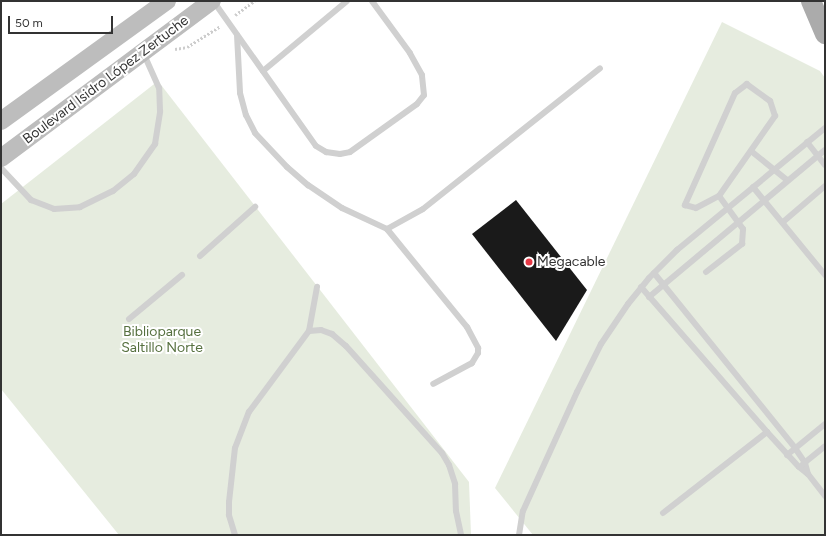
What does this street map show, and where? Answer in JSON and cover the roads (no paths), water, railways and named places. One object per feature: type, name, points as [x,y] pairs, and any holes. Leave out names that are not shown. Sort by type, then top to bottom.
[{"type":"main road","name":"Boulevard Isidro López Zertuche","points":[[1,121],[167,1]]},
{"type":"main road","name":"Boulevard Isidro López Zertuche","points":[[1,158],[213,1]]},
{"type":"main road","points":[[811,1],[825,34]]},
{"type":"lane","points":[[213,1],[316,146],[326,152],[340,154],[350,152],[417,104],[424,95],[424,85],[419,69],[372,1]]},
{"type":"lane","points":[[263,71],[347,1]]},
{"type":"lane","points":[[237,35],[240,93],[246,116],[255,133],[287,167],[308,185],[342,208],[387,229],[467,327],[478,348],[478,353],[472,362],[433,384]]},
{"type":"lane","points":[[1,168],[31,200],[54,210],[80,207],[118,186],[134,174],[155,144],[160,111],[159,88],[144,53]]},
{"type":"lane","points":[[387,229],[423,209],[600,68]]},
{"type":"lane","points":[[747,84],[770,101],[775,112],[772,122],[719,196],[696,208],[685,205],[735,93],[747,84]]},
{"type":"lane","points":[[519,535],[523,511],[585,376],[601,344],[641,288],[654,272],[728,207],[825,128]]},
{"type":"lane","points":[[807,142],[825,165]]},
{"type":"lane","points":[[649,297],[663,283],[825,150]]},
{"type":"lane","points":[[751,152],[788,180]]},
{"type":"lane","points":[[783,222],[825,186]]},
{"type":"lane","points":[[753,187],[825,275]]},
{"type":"lane","points":[[706,272],[742,244],[744,235],[739,220],[719,196]]},
{"type":"lane","points":[[200,256],[255,207]]},
{"type":"lane","points":[[654,272],[796,448],[806,463],[808,474]]},
{"type":"lane","points":[[129,318],[182,275]]},
{"type":"lane","points":[[236,535],[229,515],[235,448],[249,412],[309,332],[318,287]]},
{"type":"lane","points":[[641,288],[798,468],[808,474],[825,496]]},
{"type":"lane","points":[[309,332],[321,330],[332,334],[346,346],[435,443],[453,474],[461,535]]},
{"type":"lane","points":[[787,455],[825,424]]},
{"type":"lane","points":[[663,513],[766,432]]},
{"type":"lane","points":[[798,468],[825,446]]},
{"type":"place","name":"Megacable","points":[[529,262]]},
{"type":"park label","name":"Biblioparque Saltillo Norte","points":[[162,340]]}]
